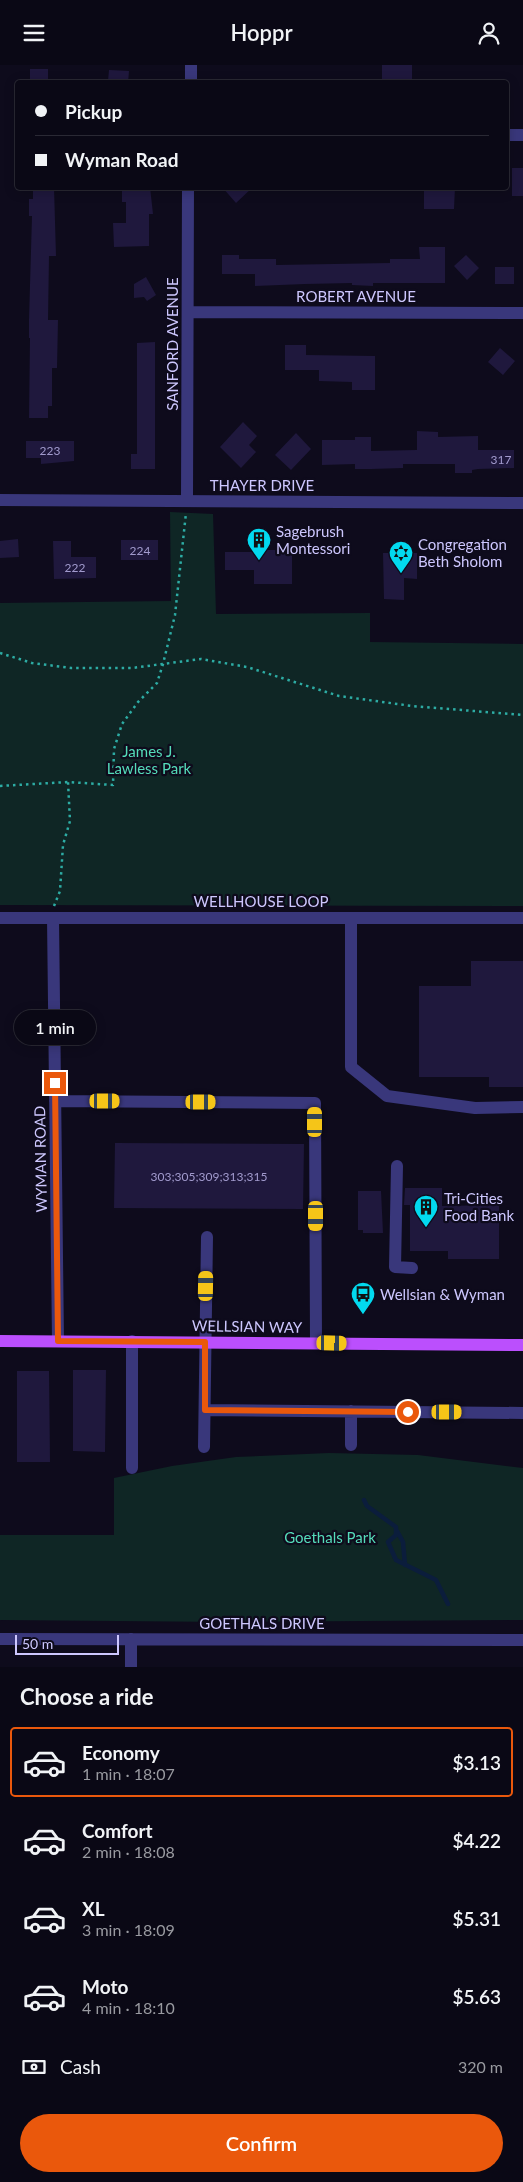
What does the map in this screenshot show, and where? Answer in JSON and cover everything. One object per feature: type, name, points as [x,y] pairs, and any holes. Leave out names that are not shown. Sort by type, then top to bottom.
[{"type":"main road","name":"WELLSIAN WAY","points":[[0,1341],[523,1345]]},
{"type":"street","points":[[191,80],[192,65]]},
{"type":"street","points":[[509,135],[523,135]]},
{"type":"street","name":"SANFORD AVENUE","points":[[186,507],[189,312],[188,190]]},
{"type":"street","name":"ROBERT AVENUE","points":[[189,312],[523,313]]},
{"type":"street","name":"THAYER DRIVE","points":[[0,500],[186,507],[523,503]]},
{"type":"street","name":"WELLHOUSE LOOP","points":[[0,918],[523,918]]},
{"type":"street","name":"WYMAN ROAD","points":[[53,918],[58,1341]]},
{"type":"street","points":[[351,918],[351,1067],[387,1096],[475,1108],[523,1107]]},
{"type":"street","points":[[56,1101],[315,1103],[316,1343]]},
{"type":"street","points":[[397,1166],[395,1267],[412,1268]]},
{"type":"street","points":[[204,1447],[207,1237]]},
{"type":"street","points":[[132,1341],[132,1468]]},
{"type":"street","points":[[205,1410],[523,1413]]},
{"type":"street","points":[[351,1411],[351,1445]]},
{"type":"street","name":"GOETHALS DRIVE","points":[[0,1639],[523,1640]]},
{"type":"street","points":[[131,1639],[131,1667]]},
{"type":"path","points":[[0,786],[68,782],[113,785],[114,749],[122,725],[138,702],[158,683],[163,664],[175,615],[186,507]]},
{"type":"path","points":[[0,653],[32,663],[71,668],[132,668],[201,659],[247,667],[339,696],[412,706],[523,715]]},
{"type":"path","points":[[53,918],[54,905],[60,891],[63,845],[70,821],[68,782]]},
{"type":"green space","name":"James J. Lawless Park","points":[[170,512],[213,514],[216,614],[370,613],[370,642],[523,644],[523,906],[0,905],[0,603],[171,601]]},
{"type":"green space","name":"Goethals Park","points":[[329,1453],[418,1455],[523,1468],[523,1620],[230,1622],[0,1620],[0,1535],[114,1535],[114,1478],[172,1466],[236,1457]]},
{"type":"building","points":[[382,65],[412,65],[412,80],[382,80]]},
{"type":"building","points":[[30,69],[48,69],[48,80],[30,80]]},
{"type":"building","points":[[109,70],[129,71],[128,80],[108,80]]},
{"type":"building","points":[[512,168],[523,168],[523,196],[512,196]]},
{"type":"building","points":[[33,190],[54,190],[56,256],[49,256],[48,320],[58,320],[57,368],[52,368],[52,406],[48,406],[48,418],[29,418],[32,216],[29,216],[29,199],[33,199]]},
{"type":"building","points":[[122,190],[150,190],[153,214],[149,214],[149,246],[114,247],[113,223],[126,223],[126,202],[122,202]]},
{"type":"building","points":[[225,190],[250,190],[236,203]]},
{"type":"building","points":[[424,190],[455,190],[454,209],[424,209]]},
{"type":"building","points":[[419,247],[445,247],[445,283],[373,283],[373,286],[352,285],[352,283],[255,286],[255,274],[222,274],[222,255],[239,255],[239,259],[276,259],[276,265],[390,263],[390,259],[420,259]]},
{"type":"building","points":[[466,255],[479,268],[467,280],[454,266]]},
{"type":"building","points":[[495,267],[514,267],[514,284],[495,284]]},
{"type":"building","points":[[146,277],[156,295],[147,301],[144,297],[134,298],[134,284]]},
{"type":"building","points":[[155,342],[155,469],[131,469],[131,454],[137,454],[137,343]]},
{"type":"building","points":[[285,345],[306,345],[306,355],[375,356],[375,390],[352,390],[352,382],[319,381],[319,370],[285,370]]},
{"type":"building","points":[[500,348],[515,361],[503,375],[488,362]]},
{"type":"building","points":[[243,422],[257,436],[249,445],[256,452],[241,468],[220,447]]},
{"type":"building","points":[[417,431],[438,432],[438,437],[478,436],[478,450],[514,450],[514,468],[478,469],[472,470],[472,473],[455,473],[455,464],[403,464],[403,468],[371,469],[355,469],[355,464],[322,465],[322,440],[355,440],[355,437],[371,437],[371,451],[417,450]]},
{"type":"building","points":[[296,433],[311,449],[291,470],[275,455]]},
{"type":"building","points":[[26,441],[74,441],[74,461],[41,464],[41,458],[26,458]]},
{"type":"building","points":[[18,539],[19,557],[0,558],[0,541]]},
{"type":"building","points":[[121,540],[158,540],[158,560],[121,560]]},
{"type":"building","points":[[53,541],[71,541],[71,557],[96,557],[96,578],[54,579]]},
{"type":"building","name":"Sagebrush Montessori","points":[[256,550],[292,550],[292,584],[254,584],[254,570],[225,570],[225,552],[256,552]]},
{"type":"building","name":"Congregation Beth Sholom","points":[[383,553],[417,553],[417,579],[404,578],[404,600],[384,599]]},
{"type":"building","points":[[471,961],[523,961],[523,1087],[489,1087],[489,1077],[419,1077],[419,986],[471,986]]},
{"type":"building","points":[[115,1143],[304,1144],[303,1209],[114,1208]]},
{"type":"building","points":[[405,1188],[442,1188],[442,1206],[499,1205],[499,1259],[448,1259],[448,1251],[410,1251],[410,1205],[404,1205]]},
{"type":"building","points":[[358,1191],[381,1191],[383,1233],[363,1233],[363,1230],[358,1230]]},
{"type":"building","points":[[73,1370],[106,1370],[105,1452],[73,1451]]},
{"type":"building","points":[[17,1371],[49,1371],[50,1462],[17,1462]]},
{"type":"waterway","points":[[364,1500],[367,1506],[396,1527],[396,1535],[388,1542],[396,1560],[436,1580],[448,1604]]},
{"type":"waterway","points":[[397,1531],[403,1542],[405,1565]]},
{"type":"place","name":"Sagebrush Montessori","points":[[259,561]]},
{"type":"place","name":"Congregation Beth Sholom","points":[[401,574]]},
{"type":"place","name":"Tri-Cities Food Bank","points":[[426,1228]]},
{"type":"place","name":"Wellsian & Wyman","points":[[363,1315]]},
{"type":"route","points":[[55,1083],[58,1341],[205,1342],[205,1410],[408,1412]]}]
